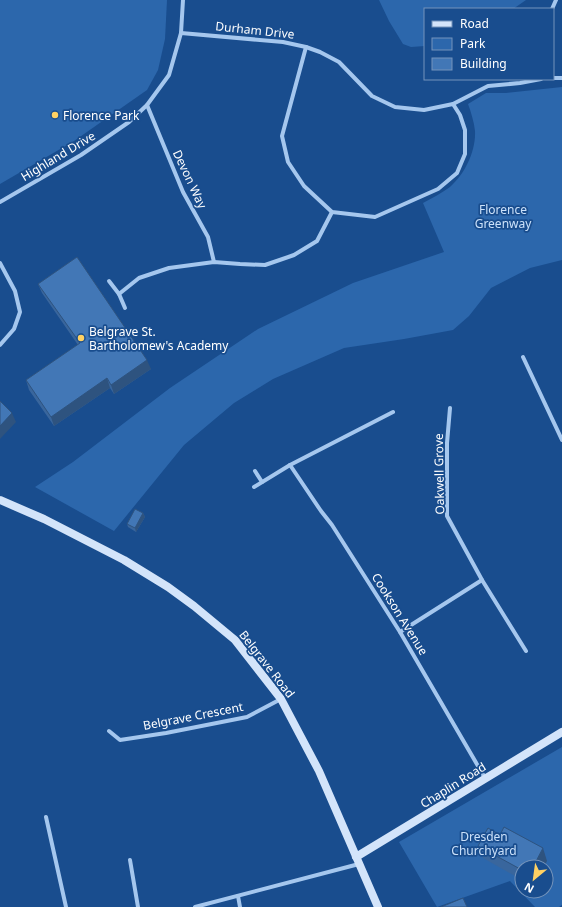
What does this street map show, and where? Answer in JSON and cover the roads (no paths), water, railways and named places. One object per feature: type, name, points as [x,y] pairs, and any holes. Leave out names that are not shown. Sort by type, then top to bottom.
[{"type":"main road","name":"Belgrave Road","points":[[0,500],[124,560],[168,587],[194,606],[235,640],[281,699],[318,771],[378,907]]},
{"type":"main road","name":"Chaplin Road","points":[[358,861],[485,778],[562,732]]},
{"type":"street","name":"Highland Drive","points":[[0,202],[81,155],[129,122],[147,105],[169,75],[181,33],[183,0]]},
{"type":"street","name":"Durham Drive","points":[[181,33],[283,42],[306,47],[320,52],[339,62],[372,96],[395,107],[424,110],[453,104],[488,86],[536,80]]},
{"type":"street","points":[[306,47],[282,136],[288,162],[304,186],[332,212],[375,217],[438,189],[457,173],[465,154],[465,130],[460,115],[453,104]]},
{"type":"street","name":"Devon Way","points":[[147,105],[183,192],[208,237],[214,262]]},
{"type":"street","points":[[119,294],[139,278],[169,268],[214,262],[265,265],[294,255],[316,241],[332,212]]},
{"type":"street","points":[[0,263],[15,291],[20,312],[14,329],[0,345]]},
{"type":"street","points":[[109,281],[119,294],[125,308]]},
{"type":"street","points":[[523,357],[562,440]]},
{"type":"street","name":"Oakwell Grove","points":[[450,408],[446,442],[447,516],[482,580],[526,651]]},
{"type":"street","points":[[254,487],[290,465],[393,412]]},
{"type":"street","name":"Cookson Avenue","points":[[290,465],[332,525],[400,632],[485,778]]},
{"type":"street","points":[[255,470],[262,482]]},
{"type":"street","points":[[400,632],[482,580]]},
{"type":"street","name":"Belgrave Crescent","points":[[109,731],[120,740],[166,733],[247,716],[281,699]]},
{"type":"street","points":[[46,817],[66,907]]},
{"type":"street","points":[[130,860],[138,907]]},
{"type":"street","name":"Chaplin Road","points":[[195,907],[358,861]]},
{"type":"street","points":[[238,896],[240,907]]},
{"type":"place","name":"Florence Park","points":[[55,115]]},
{"type":"place","name":"Belgrave St. Bartholomew's Academy","points":[[81,338]]},
{"type":"park label","name":"Florence Greenway","points":[[503,216]]},
{"type":"park label","name":"Dresden Churchyard","points":[[484,843]]}]
